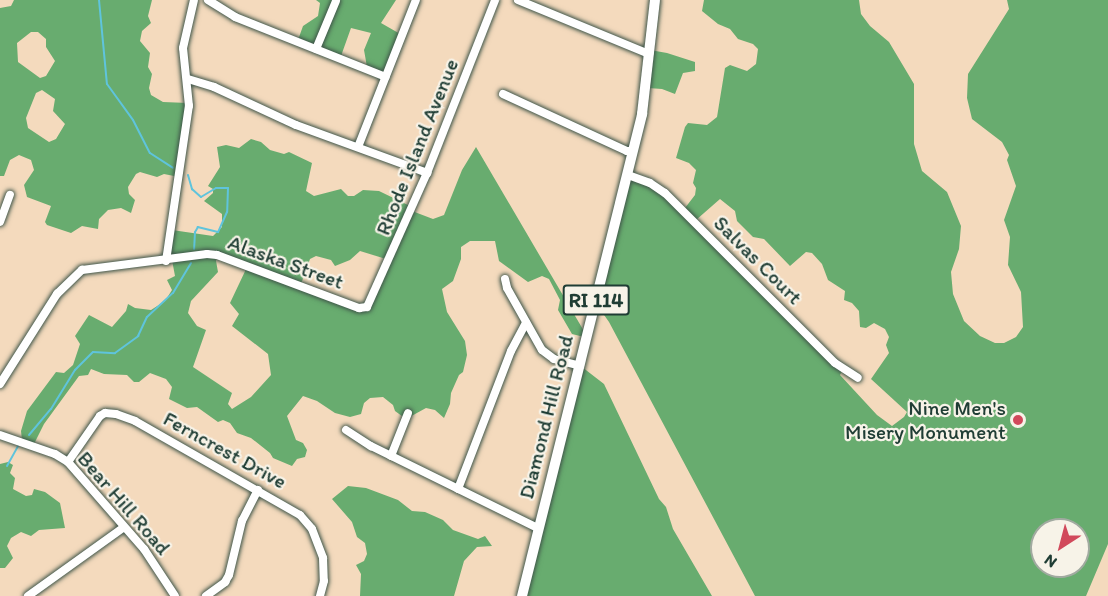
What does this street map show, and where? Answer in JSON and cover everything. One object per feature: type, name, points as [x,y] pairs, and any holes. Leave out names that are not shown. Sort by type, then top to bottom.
[{"type":"main road","name":"Diamond Hill Road","points":[[522,596],[642,114],[655,0]]},
{"type":"street","points":[[166,261],[187,120],[188,79],[183,48],[194,0]]},
{"type":"street","points":[[208,0],[235,17],[387,77]]},
{"type":"street","points":[[358,147],[416,0]]},
{"type":"street","name":"Rhode Island Avenue","points":[[368,307],[428,173],[495,0]]},
{"type":"street","points":[[518,0],[649,54]]},
{"type":"street","points":[[316,49],[336,1]]},
{"type":"street","points":[[188,79],[214,87],[296,125],[428,173]]},
{"type":"street","points":[[503,94],[627,151],[633,151]]},
{"type":"street","name":"Salvas Court","points":[[628,175],[650,183],[665,193],[835,363],[858,378]]},
{"type":"street","points":[[0,222],[10,195]]},
{"type":"street","name":"Alaska Street","points":[[0,384],[57,294],[82,270],[217,255],[359,308],[368,307]]},
{"type":"street","points":[[506,279],[507,288],[526,323],[548,356],[580,366]]},
{"type":"street","points":[[458,489],[511,351],[526,323]]},
{"type":"street","name":"Ferncrest Drive","points":[[68,462],[100,416],[105,413],[116,414],[135,422],[300,515],[312,529],[323,558],[324,581],[320,596]]},
{"type":"street","points":[[391,456],[408,413]]},
{"type":"street","points":[[346,430],[391,456],[538,528]]},
{"type":"street","name":"Bear Hill Road","points":[[0,435],[55,454],[68,462],[144,549],[175,596]]},
{"type":"street","points":[[206,596],[225,582],[229,575],[242,521],[258,490]]},
{"type":"street","points":[[28,596],[124,526]]},
{"type":"green space","points":[[14,0],[152,0],[148,16],[151,23],[142,31],[140,41],[150,53],[148,67],[152,74],[149,88],[151,95],[163,102],[188,103],[179,177],[164,174],[157,177],[140,172],[136,174],[128,187],[129,194],[135,200],[131,213],[121,208],[108,210],[99,219],[98,229],[82,226],[71,233],[47,225],[45,222],[51,206],[27,197],[24,185],[34,170],[31,160],[19,155],[10,160],[4,176],[0,176],[0,8],[11,6]],"holes":[[[31,32],[38,32],[46,39],[46,47],[55,61],[46,76],[40,78],[18,62],[17,43]],[[42,90],[55,99],[53,111],[65,124],[56,139],[49,142],[28,128],[26,118],[36,93]]]},
{"type":"green space","points":[[316,0],[396,0],[381,23],[402,35],[386,74],[367,67],[364,50],[371,33],[351,28],[341,56],[298,40],[303,26],[318,16],[320,3]]},
{"type":"green space","points":[[704,0],[859,0],[861,14],[870,26],[889,42],[914,84],[914,144],[922,171],[947,192],[961,226],[959,249],[951,272],[953,294],[964,321],[980,336],[995,343],[1004,343],[1016,337],[1023,327],[1021,292],[1008,265],[1010,237],[1004,220],[1016,186],[1007,160],[1009,155],[1002,142],[972,119],[967,98],[968,74],[1009,9],[1007,0],[1108,0],[1108,544],[1086,596],[755,596],[609,322],[597,305],[629,173],[685,208],[695,195],[696,188],[693,183],[696,170],[689,163],[676,158],[685,127],[688,123],[707,125],[717,117],[725,68],[730,65],[747,71],[756,64],[758,49],[753,44],[738,39],[730,29],[718,24],[702,11]],"holes":[[[720,199],[735,211],[737,221],[753,237],[764,239],[790,266],[806,252],[812,253],[822,264],[828,280],[845,291],[844,300],[852,303],[859,311],[860,327],[866,328],[874,323],[885,329],[889,337],[886,345],[889,353],[871,379],[907,412],[904,417],[892,426],[877,415],[840,375],[844,367],[696,220]]]},
{"type":"green space","points":[[650,50],[695,62],[695,71],[683,73],[675,94],[662,89],[648,88]]},
{"type":"green space","points":[[251,139],[261,142],[270,150],[284,154],[289,152],[312,163],[306,191],[314,196],[341,189],[348,196],[354,196],[363,190],[379,191],[412,207],[412,211],[433,219],[444,215],[462,170],[476,147],[588,338],[572,334],[558,310],[560,300],[549,279],[542,276],[528,282],[499,261],[495,241],[470,241],[461,247],[461,259],[453,281],[442,289],[447,312],[465,341],[467,355],[463,372],[459,375],[451,393],[450,404],[444,418],[435,410],[426,408],[406,419],[395,411],[393,405],[383,397],[370,398],[364,403],[361,414],[350,417],[335,413],[317,401],[303,396],[287,416],[296,440],[303,443],[307,450],[305,457],[297,459],[292,466],[273,458],[251,438],[237,433],[230,423],[223,420],[218,422],[197,407],[187,408],[169,399],[172,387],[166,379],[150,373],[139,382],[134,382],[127,375],[104,374],[91,369],[88,375],[79,376],[44,424],[34,444],[22,440],[21,431],[27,411],[56,372],[64,373],[73,365],[80,344],[75,336],[89,315],[112,327],[126,311],[128,304],[135,308],[151,310],[165,301],[172,290],[167,280],[175,276],[172,260],[168,259],[172,230],[213,236],[222,227],[222,214],[204,201],[213,193],[213,189],[208,186],[220,167],[217,147],[226,145],[239,148]],"holes":[[[360,251],[386,259],[366,307],[301,284],[310,259],[316,256],[331,260],[335,266],[350,260]],[[215,255],[248,265],[230,303],[239,314],[232,326],[268,354],[271,375],[251,397],[232,409],[228,404],[232,393],[193,367],[206,330],[197,326],[188,313],[191,301],[218,272]]]},
{"type":"green space","points":[[582,367],[604,384],[659,499],[666,507],[673,529],[712,596],[524,596]]},
{"type":"green space","points":[[8,462],[13,465],[10,473],[15,478],[13,489],[26,496],[32,495],[34,489],[45,492],[60,503],[65,528],[39,530],[31,536],[21,532],[11,538],[7,546],[13,558],[5,568],[0,568],[0,464]]},
{"type":"green space","points":[[348,486],[366,488],[398,500],[412,511],[425,512],[443,520],[453,530],[478,539],[485,536],[492,546],[477,547],[464,561],[454,596],[360,596],[361,574],[356,565],[364,561],[367,554],[365,543],[357,537],[352,522],[332,499]]},
{"type":"waterway","points":[[99,0],[107,84],[133,120],[150,153],[173,168]]},
{"type":"waterway","points":[[188,175],[192,189],[201,197],[216,188],[228,188],[227,212],[218,232],[198,227],[195,232],[194,249]]},
{"type":"waterway","points":[[29,435],[51,409],[75,370],[93,352],[115,353],[138,336],[147,317],[173,293],[191,263]]},
{"type":"waterway","points":[[7,466],[18,446]]},
{"type":"place","name":"Nine Men's Misery Monument","points":[[1018,420]]}]
